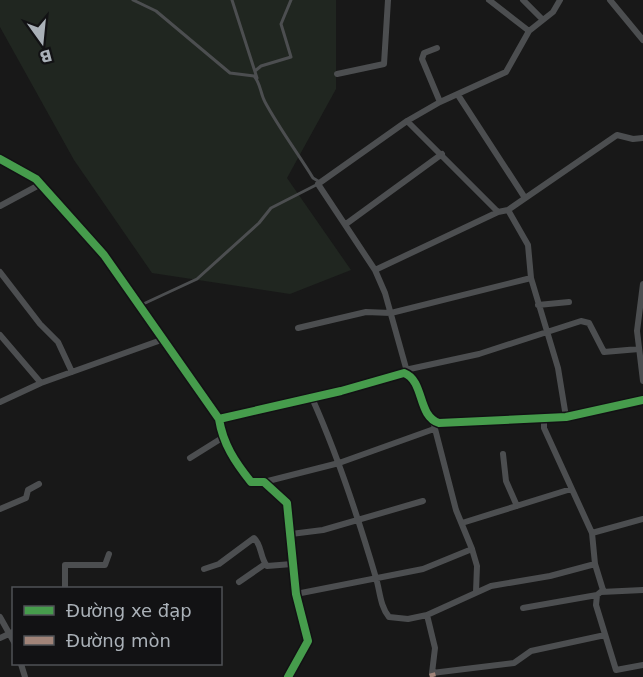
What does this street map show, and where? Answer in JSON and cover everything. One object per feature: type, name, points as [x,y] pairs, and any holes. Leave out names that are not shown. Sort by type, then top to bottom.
[{"type":"street","points":[[337,74],[383,65],[388,0]]},
{"type":"street","points":[[489,0],[529,31]]},
{"type":"street","points":[[524,0],[543,20]]},
{"type":"street","points":[[476,592],[477,566],[462,523],[434,425],[414,382],[405,370],[391,313],[375,270],[318,183],[407,121],[440,102],[506,72],[529,31],[553,12],[560,0]]},
{"type":"street","points":[[610,0],[643,40]]},
{"type":"street","points":[[437,48],[424,53],[422,59],[440,102]]},
{"type":"street","points":[[458,95],[525,198]]},
{"type":"street","points":[[407,121],[498,212]]},
{"type":"street","points":[[375,270],[498,212],[508,210],[617,135],[643,138]]},
{"type":"street","points":[[346,224],[442,154]]},
{"type":"street","points":[[0,159],[41,184],[104,255],[219,419],[222,438],[234,461],[251,482],[264,482],[339,463],[434,425],[566,417],[643,400]]},
{"type":"street","points":[[0,206],[41,184]]},
{"type":"street","points":[[508,210],[528,245],[531,278],[558,368],[566,417]]},
{"type":"street","points":[[0,272],[40,324],[58,342],[72,372]]},
{"type":"street","points":[[298,328],[366,312],[391,313],[531,278]]},
{"type":"street","points":[[643,284],[637,331],[643,381]]},
{"type":"street","points":[[538,305],[569,302]]},
{"type":"street","points":[[219,419],[312,398],[405,370],[479,354],[586,321],[604,352],[639,349]]},
{"type":"street","points":[[0,335],[41,383]]},
{"type":"street","points":[[0,402],[41,383],[164,339]]},
{"type":"street","points":[[312,398],[339,463],[383,607],[389,617],[408,619],[427,615],[491,586],[550,576],[595,564]]},
{"type":"street","points":[[544,419],[544,428],[562,463],[571,489],[592,533],[595,564],[603,590],[599,594],[596,605],[617,673],[643,665]]},
{"type":"street","points":[[190,458],[222,438]]},
{"type":"street","points":[[503,454],[506,480],[517,506]]},
{"type":"street","points":[[264,482],[287,503],[296,594],[308,641],[288,677]]},
{"type":"street","points":[[0,509],[26,498],[28,490],[39,484]]},
{"type":"street","points":[[462,523],[571,489]]},
{"type":"street","points":[[291,534],[323,530],[423,501]]},
{"type":"street","points":[[592,533],[643,519]]},
{"type":"street","points":[[204,569],[219,564],[254,538],[265,564],[272,567],[292,564]]},
{"type":"street","points":[[296,594],[423,569],[472,549]]},
{"type":"street","points":[[65,587],[65,565],[105,565],[109,554]]},
{"type":"street","points":[[239,582],[265,564]]},
{"type":"street","points":[[523,608],[599,594],[643,590]]},
{"type":"street","points":[[427,615],[435,648],[432,673],[514,663],[531,651],[605,635]]},
{"type":"street","points":[[0,617],[12,633],[0,638]]},
{"type":"lane","points":[[133,0],[156,11],[230,73],[254,76],[257,79]]},
{"type":"lane","points":[[139,306],[197,279],[220,256],[260,223],[271,208],[318,183],[312,178],[269,108],[257,79],[232,0]]},
{"type":"lane","points":[[255,71],[261,66],[291,57],[281,24],[291,0]]},
{"type":"shaded area","points":[[0,0],[336,0],[336,89],[287,178],[351,270],[290,294],[152,273],[74,160],[0,27]]},
{"type":"marked path","points":[[432,673],[433,677]]},
{"type":"cycle path","points":[[0,159],[36,179],[104,255],[219,419],[227,445],[245,475],[251,482],[264,482],[287,503],[296,594],[308,641],[288,677]]},
{"type":"cycle path","points":[[219,419],[341,391],[404,373],[415,383],[427,413],[439,423],[566,417],[643,400]]}]
